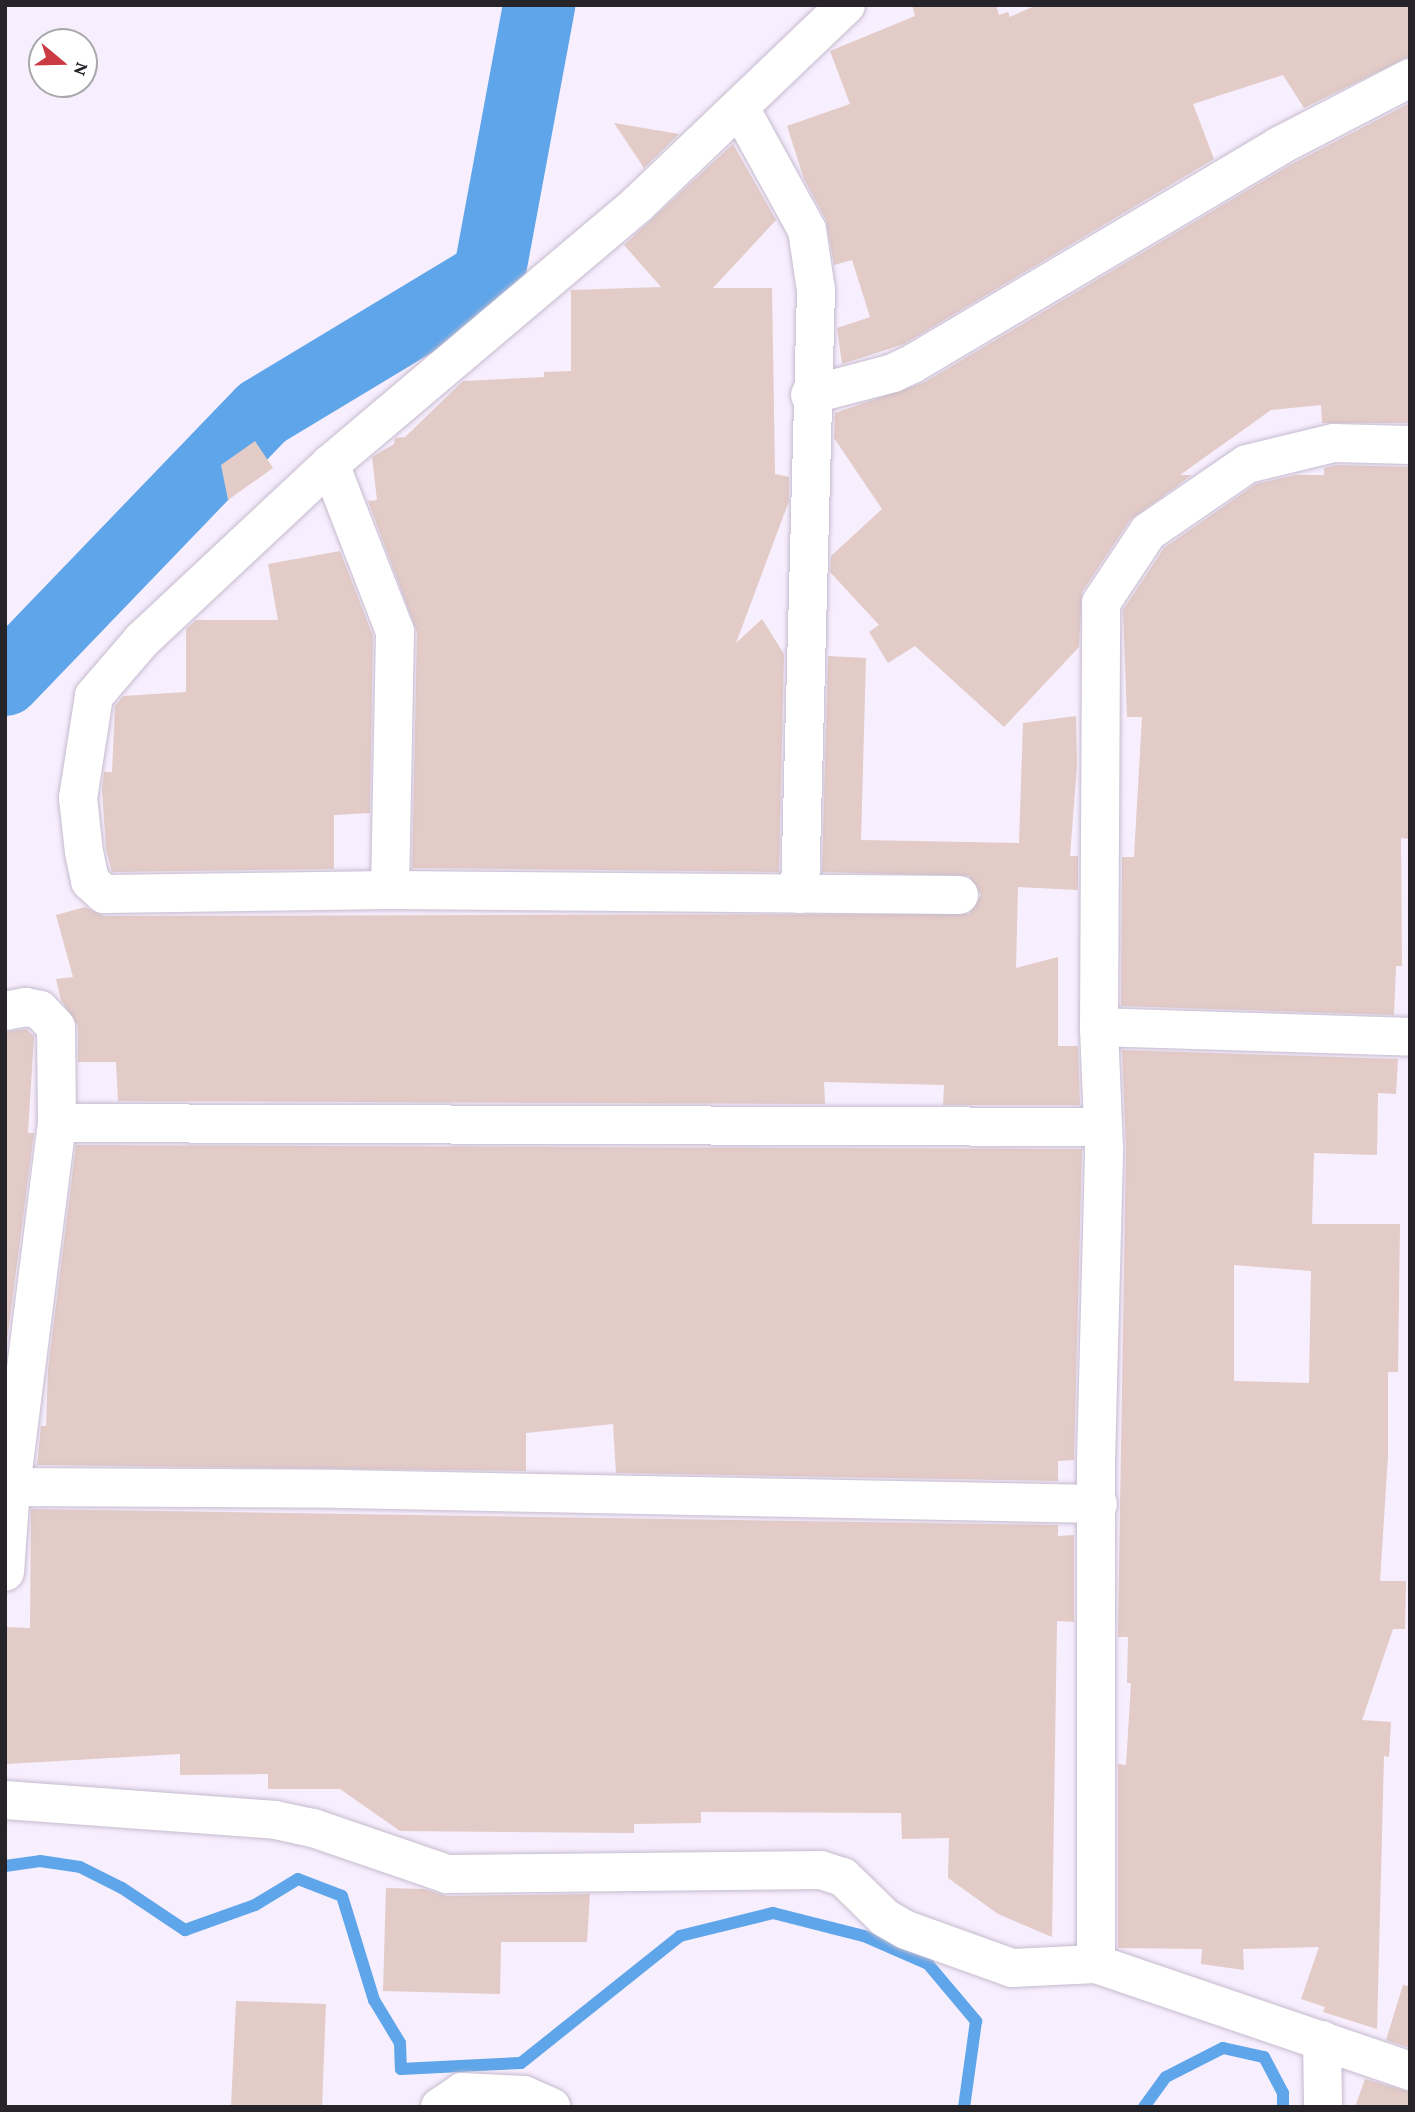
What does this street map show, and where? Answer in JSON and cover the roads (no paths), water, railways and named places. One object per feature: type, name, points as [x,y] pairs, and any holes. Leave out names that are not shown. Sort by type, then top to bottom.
[{"type":"street","points":[[846,5],[638,204],[330,464],[142,640],[94,696],[78,798],[84,852],[90,881],[104,894],[390,890],[959,895]]},
{"type":"street","points":[[810,396],[894,373],[914,363],[1279,146],[1410,78]]},
{"type":"street","points":[[740,108],[807,230],[816,290],[810,396],[800,894]]},
{"type":"street","points":[[1096,1964],[1102,1126],[1099,1027],[1100,617],[1108,590],[1148,532],[1247,464],[1334,443],[1410,445]]},
{"type":"street","points":[[330,464],[395,632],[390,890]]},
{"type":"street","points":[[5,1011],[26,1007],[40,1010],[56,1027],[57,1123],[11,1488],[5,1572]]},
{"type":"street","points":[[1099,1027],[1410,1037]]},
{"type":"street","points":[[57,1123],[1102,1126]]},
{"type":"street","points":[[11,1488],[355,1489],[1098,1504]]},
{"type":"street","points":[[5,1800],[275,1820],[447,1874],[821,1870],[842,1877],[877,1912],[906,1930],[1012,1968],[1096,1964],[1410,2071]]},
{"type":"street","points":[[1322,2040],[1323,2107]]},
{"type":"street","points":[[440,2107],[462,2092],[524,2095],[551,2107]]},
{"type":"waterway","points":[[5,680],[262,413],[489,276],[539,5]]},
{"type":"waterway","points":[[5,1866],[40,1861],[80,1867],[122,1888],[185,1930],[255,1905],[298,1879],[342,1896],[374,2000],[400,2043],[401,2069],[521,2063],[680,1936],[773,1913],[864,1936],[928,1964],[976,2021],[964,2107]]},
{"type":"waterway","points":[[1144,2107],[1166,2077],[1223,2048],[1264,2057],[1283,2093],[1283,2107]]}]
